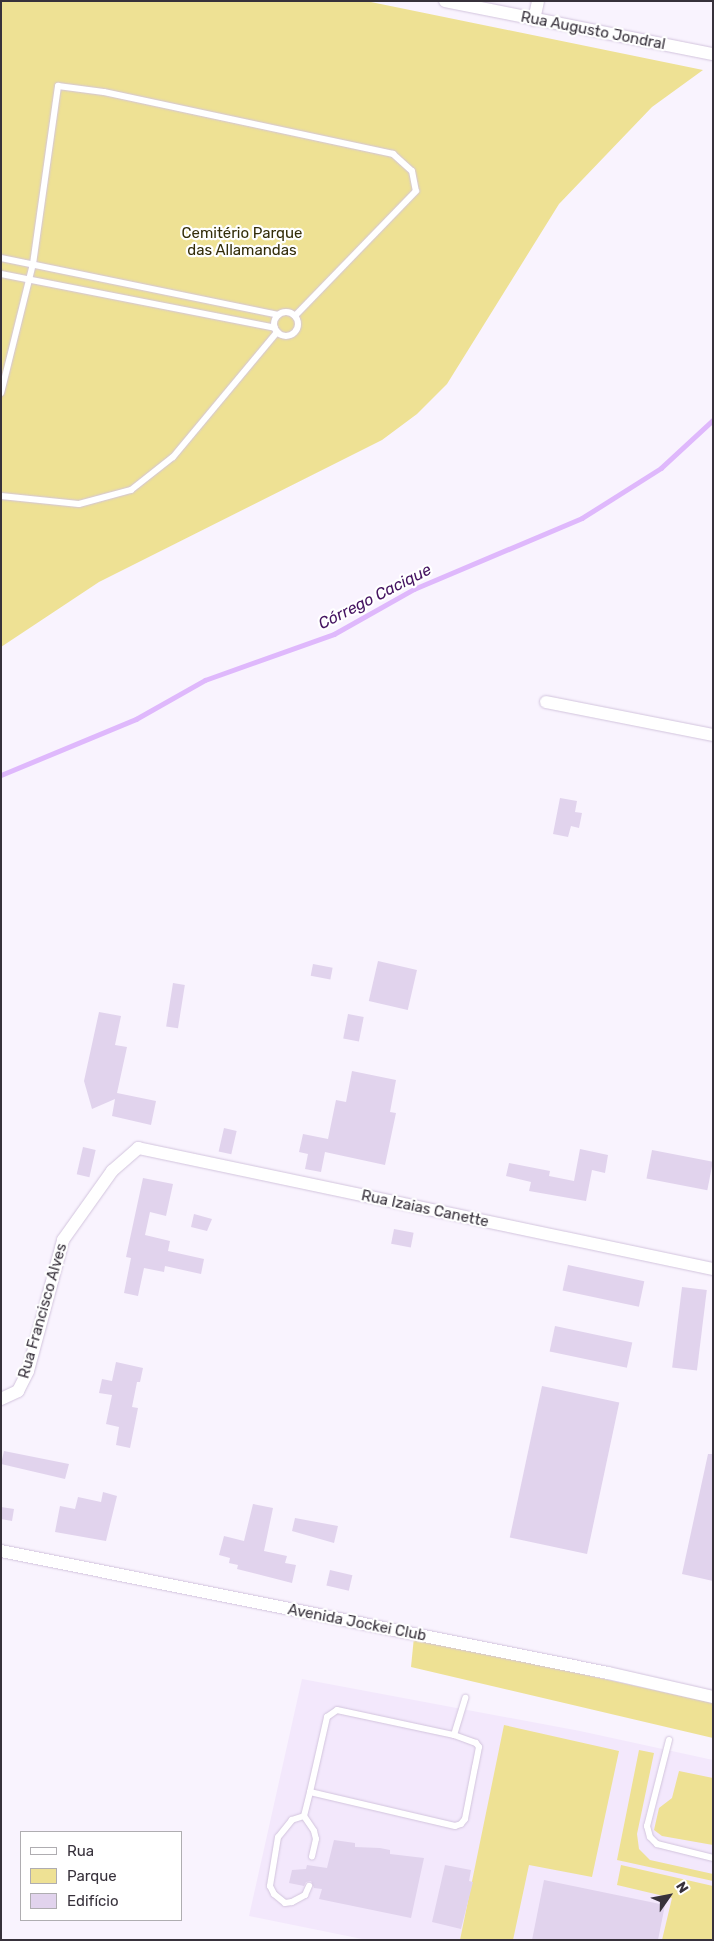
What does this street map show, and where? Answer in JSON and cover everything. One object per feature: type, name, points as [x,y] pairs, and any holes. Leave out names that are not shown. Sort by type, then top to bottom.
[{"type":"street","name":"Rua Augusto Jondral","points":[[445,1],[713,54]]},
{"type":"street","points":[[534,20],[538,1]]},
{"type":"street","points":[[546,702],[713,735]]},
{"type":"street","name":"Rua Izaias Canette","points":[[138,1148],[713,1269]]},
{"type":"street","name":"Rua Francisco Alves","points":[[1,1399],[18,1391],[28,1371],[63,1240],[112,1171],[138,1148]]},
{"type":"street","name":"Avenida Jockei Club","points":[[1,1550],[608,1673],[713,1697]]},
{"type":"lane","points":[[1,393],[33,264],[58,86],[104,92],[393,154],[412,171],[416,190],[295,316]]},
{"type":"lane","points":[[1,258],[278,315],[287,312],[295,316],[298,325],[294,333],[286,336],[276,330],[1,274]]},
{"type":"lane","points":[[1,496],[79,504],[131,490],[173,457],[276,330],[278,315]]},
{"type":"lane","points":[[454,1736],[465,1698]]},
{"type":"lane","points":[[310,1792],[455,1826],[465,1819],[479,1748],[472,1740],[337,1710],[331,1712],[327,1717],[304,1816],[314,1831],[316,1838],[312,1857]]},
{"type":"lane","points":[[669,1740],[648,1826],[650,1837],[657,1844],[713,1858]]},
{"type":"lane","points":[[304,1816],[292,1820],[278,1837],[270,1886],[274,1894],[285,1903],[292,1902],[305,1895],[309,1886]]},
{"type":"shaded area","points":[[302,1679],[580,1731],[713,1760],[713,1940],[367,1940],[249,1916]]},
{"type":"green space","name":"Cemitério Parque das Allamandas","points":[[1,1],[366,1],[703,70],[652,107],[559,204],[447,384],[417,414],[382,440],[99,582],[1,647]]},
{"type":"green space","points":[[414,1637],[713,1703],[713,1738],[411,1667]]},
{"type":"green space","points":[[504,1725],[619,1751],[592,1877],[529,1865],[513,1940],[460,1940]]},
{"type":"green space","points":[[639,1750],[654,1753],[637,1834],[639,1849],[650,1860],[713,1874],[713,1881],[617,1860]]},
{"type":"green space","points":[[679,1771],[713,1778],[713,1845],[662,1836],[654,1830],[659,1808],[672,1798]]},
{"type":"green space","points":[[621,1865],[713,1886],[713,1940],[662,1940],[672,1898],[617,1885]]},
{"type":"building","points":[[560,798],[577,801],[575,812],[582,813],[579,828],[571,826],[568,837],[553,834]]},
{"type":"building","points":[[378,961],[417,970],[408,1010],[369,1001]]},
{"type":"building","points":[[313,964],[333,968],[330,980],[311,976]]},
{"type":"building","points":[[173,983],[185,985],[178,1028],[166,1026]]},
{"type":"building","points":[[99,1012],[121,1016],[115,1045],[127,1047],[117,1093],[156,1101],[151,1125],[112,1116],[115,1099],[92,1109],[84,1081]]},
{"type":"building","points":[[348,1014],[364,1017],[359,1042],[343,1039]]},
{"type":"building","points":[[352,1071],[396,1080],[390,1112],[396,1113],[385,1165],[325,1152],[321,1172],[305,1169],[308,1154],[299,1152],[303,1134],[328,1139],[336,1100],[346,1102]]},
{"type":"building","points":[[224,1128],[237,1131],[231,1154],[219,1151]]},
{"type":"building","points":[[83,1147],[96,1150],[89,1177],[77,1174]]},
{"type":"building","points":[[580,1149],[608,1155],[605,1173],[592,1170],[586,1201],[529,1191],[531,1182],[506,1176],[509,1163],[550,1171],[549,1176],[574,1181]]},
{"type":"building","points":[[652,1150],[713,1162],[707,1190],[646,1178]]},
{"type":"building","points":[[143,1178],[173,1184],[166,1216],[150,1212],[145,1235],[170,1241],[168,1251],[204,1259],[201,1274],[165,1266],[164,1272],[144,1268],[138,1296],[124,1293],[131,1258],[126,1257]]},
{"type":"building","points":[[194,1214],[212,1219],[207,1231],[191,1227]]},
{"type":"building","points":[[394,1229],[414,1233],[411,1248],[391,1244]]},
{"type":"building","points":[[568,1265],[644,1281],[639,1307],[563,1290]]},
{"type":"building","points":[[682,1287],[707,1290],[697,1370],[672,1367]]},
{"type":"building","points":[[555,1326],[632,1342],[627,1368],[550,1351]]},
{"type":"building","points":[[116,1362],[143,1368],[140,1382],[137,1382],[132,1407],[138,1408],[130,1448],[116,1445],[119,1427],[106,1424],[112,1395],[99,1393],[102,1379],[112,1381]]},
{"type":"building","points":[[542,1386],[619,1402],[587,1554],[510,1538]]},
{"type":"building","points":[[4,1451],[69,1464],[65,1479],[1,1464]]},
{"type":"building","points":[[708,1454],[713,1454],[713,1581],[682,1574]]},
{"type":"building","points":[[103,1492],[117,1496],[106,1541],[55,1532],[60,1506],[75,1509],[78,1497],[101,1502]]},
{"type":"building","points":[[253,1504],[273,1508],[264,1551],[287,1556],[285,1563],[296,1565],[292,1583],[237,1569],[238,1565],[229,1563],[230,1558],[219,1555],[224,1536],[244,1541]]},
{"type":"building","points":[[1,1507],[14,1509],[12,1521],[1,1519]]},
{"type":"building","points":[[295,1518],[338,1526],[334,1543],[292,1531]]},
{"type":"building","points":[[330,1570],[352,1575],[349,1591],[326,1586]]},
{"type":"building","points":[[334,1840],[355,1843],[355,1847],[390,1850],[390,1854],[424,1858],[411,1918],[319,1899],[322,1889],[314,1888],[311,1881],[306,1882],[304,1886],[289,1883],[292,1870],[306,1869],[307,1865],[327,1868]]},
{"type":"building","points":[[445,1865],[471,1870],[469,1881],[473,1882],[461,1929],[432,1922]]},
{"type":"building","points":[[544,1880],[665,1905],[658,1940],[532,1940]]},
{"type":"waterway","name":"Córrego Cacique","points":[[1,775],[136,719],[205,680],[334,634],[414,589],[582,518],[661,468],[713,420]]}]
